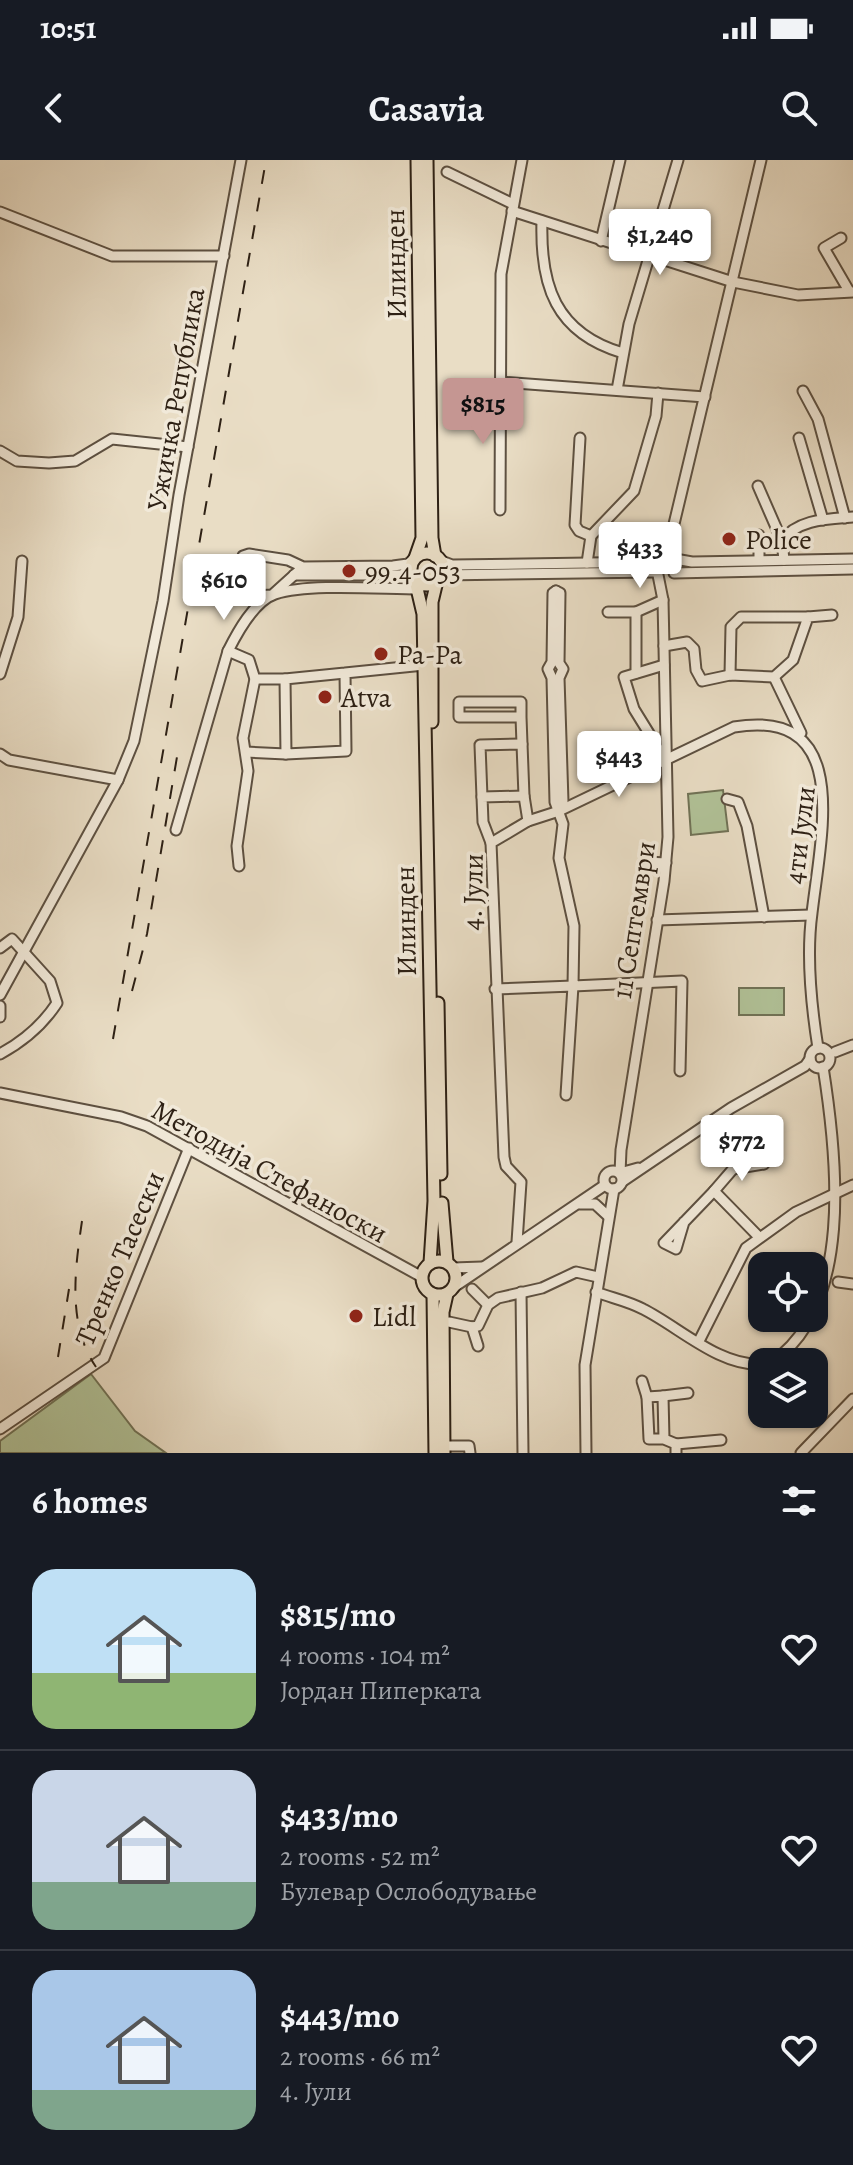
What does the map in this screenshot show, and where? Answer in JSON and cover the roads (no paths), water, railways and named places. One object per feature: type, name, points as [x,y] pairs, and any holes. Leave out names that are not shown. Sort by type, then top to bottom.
[{"type":"main road","name":"Илинден","points":[[417,160],[422,538],[415,558],[415,581],[423,602],[434,1201],[430,1263],[422,1277]]},
{"type":"main road","name":"Илинден","points":[[427,160],[432,538],[439,578],[432,602],[432,724],[442,1209],[450,1265],[457,1277],[443,1312],[441,1451]]},
{"type":"main road","points":[[415,558],[423,554],[437,558]]},
{"type":"main road","points":[[415,581],[428,585],[439,578]]},
{"type":"main road","points":[[430,1263],[450,1265]]},
{"type":"main road","points":[[422,1277],[424,1287],[433,1294],[441,1451]]},
{"type":"main road","points":[[433,1294],[450,1290]]},
{"type":"street","name":"Ужичка Република","points":[[0,995],[128,761],[142,707],[224,256],[238,160]]},
{"type":"street","points":[[500,510],[501,274],[522,160]]},
{"type":"street","points":[[601,241],[620,160]]},
{"type":"street","points":[[617,390],[623,353],[678,160]]},
{"type":"street","points":[[655,570],[672,531],[761,160]]},
{"type":"street","points":[[447,172],[542,221],[733,282],[798,295],[851,292],[824,248],[841,238]]},
{"type":"street","points":[[0,212],[112,256],[224,256]]},
{"type":"street","points":[[542,221],[544,280],[553,297],[571,323],[588,337],[623,353]]},
{"type":"street","points":[[500,382],[705,397]]},
{"type":"street","points":[[782,541],[789,531],[823,520],[849,517],[818,419],[803,391]]},
{"type":"street","points":[[587,563],[591,536],[634,491],[656,416],[658,393]]},
{"type":"street","points":[[580,438],[575,525],[579,531],[591,536]]},
{"type":"street","points":[[799,438],[823,520]]},
{"type":"street","points":[[0,451],[17,461],[49,463],[75,461],[112,439],[188,447]]},
{"type":"street","points":[[758,486],[782,541],[784,560]]},
{"type":"street","points":[[672,531],[674,557]]},
{"type":"street","points":[[759,535],[759,560]]},
{"type":"street","points":[[661,553],[674,557],[759,560],[853,559]]},
{"type":"street","points":[[415,558],[408,564],[393,566],[303,567],[288,560],[243,556],[238,583],[240,589],[253,596],[415,581]]},
{"type":"street","name":"11 Септември","points":[[663,600],[674,557]]},
{"type":"street","points":[[437,558],[452,565],[587,563],[672,574],[853,569]]},
{"type":"street","points":[[0,674],[18,617],[22,561]]},
{"type":"street","points":[[176,830],[228,651],[241,625],[303,567]]},
{"type":"street","points":[[439,578],[655,570]]},
{"type":"street","name":"11 Септември","points":[[610,1187],[604,1177],[617,1175],[666,863],[663,600],[655,570]]},
{"type":"street","points":[[294,575],[415,581]]},
{"type":"street","points":[[559,811],[563,802],[559,678],[563,669],[559,663],[560,593],[556,591],[553,593],[552,662],[548,669],[552,678],[555,802],[563,824],[559,858],[574,926],[566,1095]]},
{"type":"street","points":[[608,612],[636,612],[663,600]]},
{"type":"street","points":[[636,612],[636,673]]},
{"type":"street","points":[[730,675],[734,621],[741,617],[832,615]]},
{"type":"street","points":[[664,646],[687,642],[694,649],[696,670],[702,681],[730,675],[774,677],[793,660],[808,617]]},
{"type":"street","points":[[228,651],[249,660],[255,679],[243,738],[248,771],[237,846],[239,866]]},
{"type":"street","points":[[255,679],[285,679],[424,665]]},
{"type":"street","points":[[664,665],[624,677],[627,692],[665,758],[734,727],[761,723],[801,733]]},
{"type":"street","points":[[246,752],[346,751],[345,673]]},
{"type":"street","name":"4ти Јули","points":[[774,677],[801,733],[827,766],[831,804],[811,915],[810,985],[827,1052]]},
{"type":"street","points":[[285,679],[286,754]]},
{"type":"street","points":[[521,717],[459,717],[459,702],[521,702],[524,796],[528,821]]},
{"type":"street","points":[[491,843],[483,822],[480,745],[522,744]]},
{"type":"street","points":[[0,754],[9,760],[118,780]]},
{"type":"street","name":"4. Јули","points":[[495,989],[491,843],[528,821],[559,811],[665,758]]},
{"type":"street","points":[[482,797],[524,796]]},
{"type":"street","points":[[727,799],[738,802],[747,826],[764,917]]},
{"type":"street","points":[[647,862],[666,863]]},
{"type":"street","points":[[657,920],[811,915]]},
{"type":"street","points":[[0,948],[12,939],[50,981],[57,1003],[47,1019],[21,1042],[0,1054]]},
{"type":"street","points":[[517,1242],[521,1182],[506,1166],[504,1157],[495,989],[682,981],[680,1071]]},
{"type":"street","points":[[0,1006],[0,1017]]},
{"type":"street","points":[[586,1453],[585,1365],[610,1187],[617,1175],[640,1166],[813,1064],[827,1052],[853,1045]]},
{"type":"street","points":[[813,1064],[827,1052]]},
{"type":"street","points":[[813,1064],[843,1190],[846,1219]]},
{"type":"street","name":"Методија Стефаноски","points":[[0,1093],[121,1117],[147,1126],[422,1277]]},
{"type":"street","name":"Тренко Тасески","points":[[0,1429],[104,1358],[189,1148]]},
{"type":"street","points":[[621,1150],[640,1166]]},
{"type":"street","points":[[684,1222],[676,1249],[664,1243],[668,1235],[733,1169],[764,1164]]},
{"type":"street","points":[[699,1341],[746,1248],[758,1236],[796,1212],[853,1185]]},
{"type":"street","points":[[450,1290],[517,1242],[610,1187]]},
{"type":"street","points":[[714,1191],[758,1236]]},
{"type":"street","points":[[580,1204],[590,1202],[608,1216]]},
{"type":"street","points":[[450,1265],[482,1267]]},
{"type":"street","points":[[796,1348],[805,1338],[838,1282],[840,1271]]},
{"type":"street","points":[[449,1322],[478,1326],[488,1305],[498,1298],[542,1288],[576,1272],[598,1277]]},
{"type":"street","points":[[838,1282],[853,1284]]},
{"type":"street","points":[[472,1289],[488,1305]]},
{"type":"street","points":[[521,1292],[523,1453]]},
{"type":"street","points":[[596,1292],[644,1309],[728,1357],[748,1364]]},
{"type":"street","points":[[472,1327],[478,1346]]},
{"type":"street","points":[[642,1381],[647,1397],[649,1439],[664,1439],[676,1448],[721,1440]]},
{"type":"street","points":[[647,1397],[688,1393]]},
{"type":"street","points":[[663,1396],[664,1439]]},
{"type":"street","points":[[801,1453],[853,1399]]},
{"type":"street","points":[[441,1451],[469,1446],[470,1453]]},
{"type":"railway","points":[[113,1039],[266,160]]},
{"type":"railway","points":[[132,991],[147,934],[178,751]]},
{"type":"railway","points":[[82,1221],[77,1258],[77,1315],[87,1351],[96,1367]]},
{"type":"railway","points":[[58,1357],[69,1289]]},
{"type":"place","name":"Police","points":[[729,539]]},
{"type":"place","name":"99.4-053","points":[[349,571]]},
{"type":"place","name":"Ра-Ра","points":[[381,654]]},
{"type":"place","name":"Atva","points":[[325,697]]},
{"type":"place","name":"Lidl","points":[[356,1316]]}]
